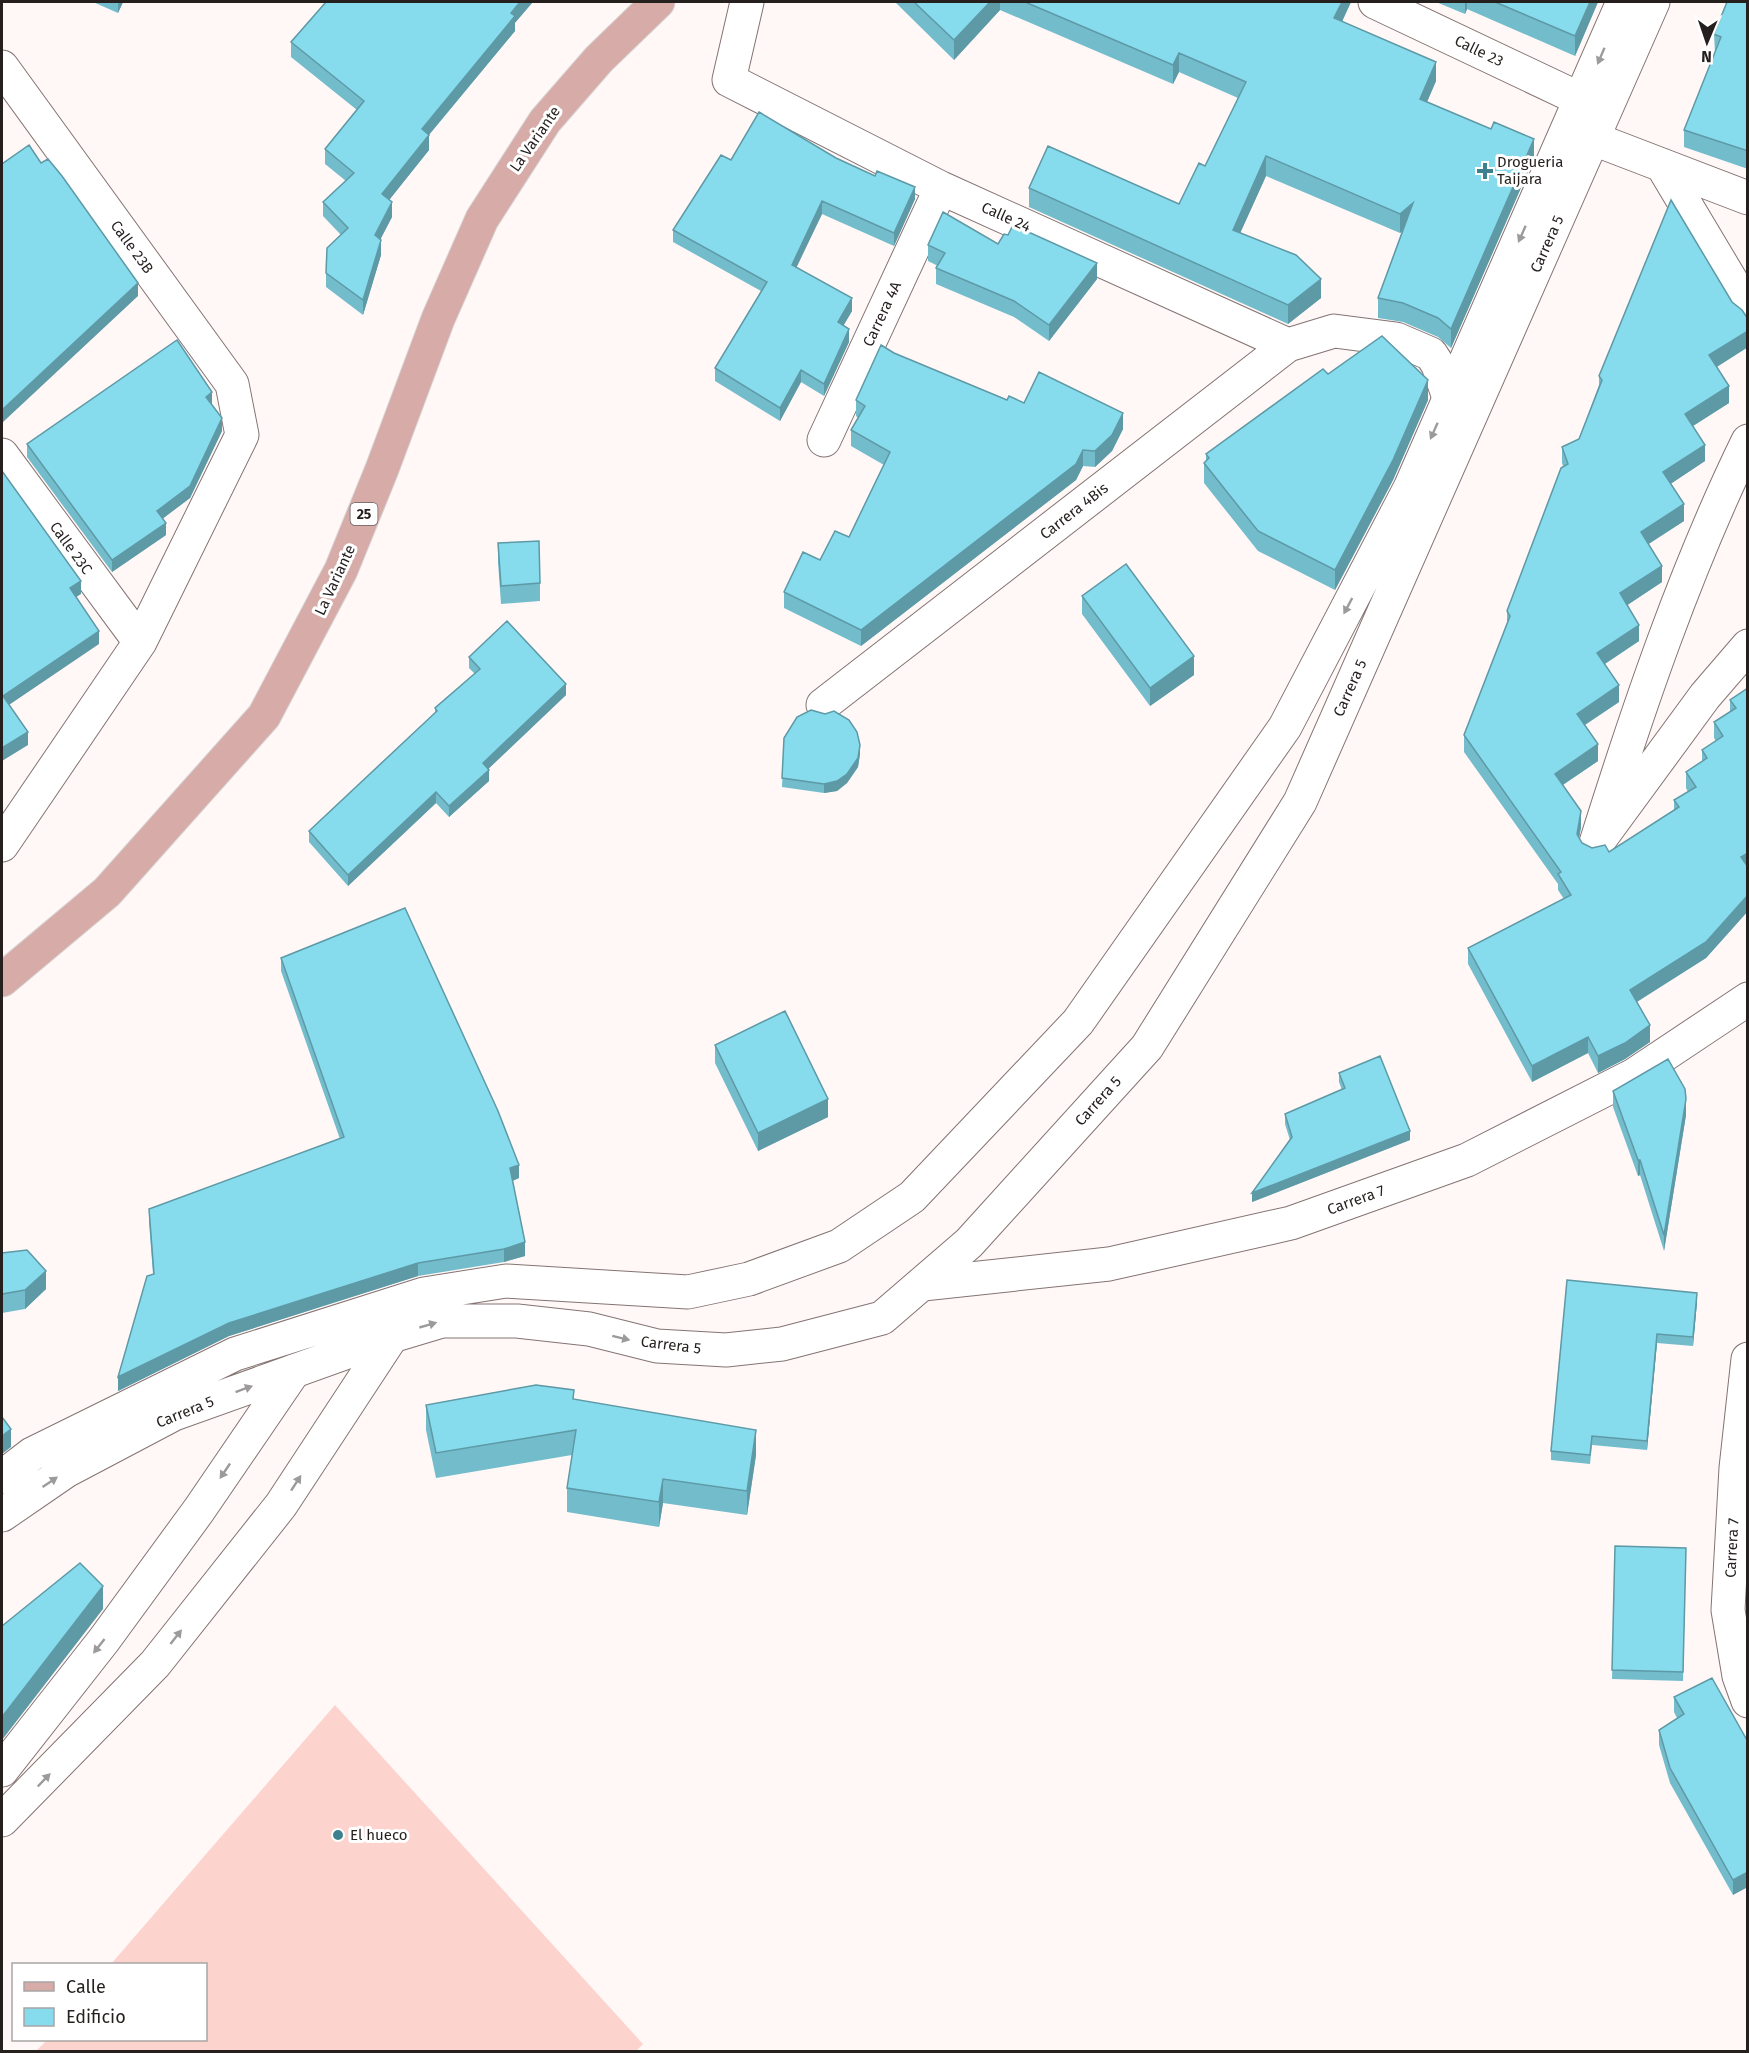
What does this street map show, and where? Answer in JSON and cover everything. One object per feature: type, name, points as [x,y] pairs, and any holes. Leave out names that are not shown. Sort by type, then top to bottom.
[{"type":"main road","name":"La Variante","points":[[2,980],[107,892],[264,716],[342,570],[438,319],[482,219],[545,121],[599,59],[658,2]]},
{"type":"street","name":"Calle 24","points":[[747,2],[729,80],[941,188],[1288,345]]},
{"type":"street","name":"Calle 23","points":[[1376,2],[1582,100]]},
{"type":"street","name":"Carrera 5","points":[[2,1477],[32,1454],[235,1354],[424,1294],[506,1281],[688,1292],[749,1279],[839,1246],[912,1197],[1078,1022],[1285,727],[1410,488],[1623,2]]},
{"type":"street","name":"Carrera 5","points":[[2,1515],[66,1471],[174,1414],[392,1335],[442,1321],[517,1321],[589,1329],[657,1346],[726,1350],[782,1344],[882,1318],[923,1284],[1002,1209],[1147,1047],[1300,802],[1653,2]]},
{"type":"street","name":"Calle 23B","points":[[2,67],[232,384],[242,435],[140,642]]},
{"type":"street","points":[[1594,140],[1748,198]]},
{"type":"street","points":[[1662,165],[1748,309]]},
{"type":"street","name":"Carrera 4A","points":[[824,440],[941,188]]},
{"type":"street","name":"Carrera 4Bis","points":[[822,705],[1288,345],[1334,332],[1396,339],[1431,354],[1438,365],[1449,398]]},
{"type":"street","points":[[1748,441],[1720,497],[1633,725],[1595,846],[1704,696],[1748,646]]},
{"type":"street","name":"Calle 23C","points":[[2,455],[140,642]]},
{"type":"street","points":[[4,837],[140,642]]},
{"type":"street","name":"Carrera 7","points":[[923,1284],[1109,1264],[1291,1223],[1467,1160],[1634,1075],[1748,999]]},
{"type":"street","points":[[2,1820],[155,1664],[281,1505],[392,1335]]},
{"type":"street","name":"Carrera 7","points":[[1748,1359],[1736,1468],[1728,1610],[1739,1676],[1748,1701]]},
{"type":"street","points":[[2,1770],[104,1640],[199,1510],[294,1371]]},
{"type":"shaded area","name":"El hueco","points":[[335,1705],[643,2044],[636,2051],[36,2051],[46,2041],[207,2041],[207,1963],[112,1963]]},
{"type":"building","points":[[326,2],[520,2],[511,13],[515,16],[422,129],[429,135],[382,194],[392,202],[375,235],[381,240],[363,300],[326,273],[327,248],[348,228],[323,202],[354,173],[325,149],[364,101],[291,42]]},
{"type":"building","points":[[914,2],[990,2],[954,40]]},
{"type":"building","points":[[1025,2],[1342,2],[1334,18],[1436,62],[1420,99],[1491,129],[1494,122],[1534,139],[1451,329],[1438,318],[1403,303],[1378,298],[1413,203],[1400,214],[1266,156],[1233,230],[1296,255],[1321,279],[1288,305],[1029,188],[1048,146],[1179,204],[1199,163],[1205,166],[1246,82],[1179,53],[1173,65]]},
{"type":"building","points":[[1495,2],[1590,2],[1575,36]]},
{"type":"building","points":[[1727,2],[1748,2],[1748,151],[1684,130],[1721,37],[1714,34]]},
{"type":"building","points":[[759,112],[836,158],[875,176],[877,171],[915,187],[894,233],[822,201],[792,265],[852,298],[838,322],[849,329],[824,384],[801,370],[780,408],[715,368],[767,282],[673,230],[721,155],[731,160]]},
{"type":"building","points":[[29,145],[41,163],[48,159],[62,176],[138,283],[2,410],[2,164]]},
{"type":"building","points":[[1671,200],[1732,302],[1748,319],[1748,331],[1709,355],[1729,386],[1685,414],[1705,445],[1663,472],[1684,504],[1641,532],[1662,566],[1620,593],[1639,625],[1597,653],[1619,685],[1577,714],[1598,744],[1555,774],[1581,811],[1577,834],[1582,843],[1592,848],[1605,845],[1609,852],[1679,807],[1674,800],[1696,787],[1686,772],[1707,758],[1702,750],[1723,736],[1714,722],[1736,708],[1730,700],[1748,688],[1748,853],[1741,857],[1748,867],[1748,895],[1706,942],[1630,990],[1650,1025],[1625,1043],[1598,1056],[1588,1037],[1532,1066],[1468,948],[1571,895],[1558,874],[1561,872],[1464,735],[1510,616],[1507,611],[1561,468],[1568,464],[1562,447],[1579,439],[1602,380],[1599,376]]},
{"type":"building","points":[[943,212],[998,244],[1004,234],[1008,235],[1013,225],[1097,263],[1049,325],[1014,301],[936,268],[945,253],[928,245]]},
{"type":"building","points":[[1382,336],[1428,380],[1393,460],[1335,570],[1258,531],[1204,463],[1209,458],[1206,454],[1323,369],[1328,374]]},
{"type":"building","points":[[177,340],[212,392],[206,397],[222,418],[190,486],[157,511],[166,523],[112,560],[27,444]]},
{"type":"building","points":[[881,345],[894,353],[1007,400],[1009,396],[1024,403],[1039,372],[1123,413],[1112,435],[1095,451],[1083,450],[1076,464],[861,630],[784,592],[803,552],[820,560],[835,531],[849,537],[890,452],[851,430],[865,406],[856,400]]},
{"type":"building","points":[[2,471],[81,581],[70,588],[99,631],[3,696],[28,732],[2,748]]},
{"type":"building","points":[[539,541],[540,583],[501,586],[498,543]]},
{"type":"building","points":[[1126,564],[1194,656],[1150,688],[1082,596]]},
{"type":"building","points":[[507,621],[566,684],[483,763],[489,770],[449,806],[436,792],[348,875],[309,831],[437,711],[435,708],[480,669],[469,657]]},
{"type":"building","points":[[811,710],[825,714],[834,711],[849,720],[857,732],[860,745],[858,758],[847,774],[837,781],[824,784],[782,778],[784,738],[797,717]]},
{"type":"building","points":[[405,908],[498,1111],[519,1165],[510,1168],[525,1242],[504,1249],[418,1263],[229,1323],[118,1377],[147,1276],[154,1274],[149,1209],[344,1137],[281,958]]},
{"type":"building","points":[[785,1011],[828,1099],[758,1133],[715,1045]]},
{"type":"building","points":[[1380,1056],[1410,1131],[1252,1193],[1292,1137],[1285,1114],[1345,1088],[1339,1073]]},
{"type":"building","points":[[1668,1059],[1685,1089],[1686,1099],[1664,1235],[1640,1160],[1638,1160],[1613,1091]]},
{"type":"building","points":[[27,1250],[46,1271],[25,1290],[2,1294],[2,1253]]},
{"type":"building","points":[[1567,1280],[1697,1293],[1693,1337],[1657,1334],[1647,1441],[1592,1436],[1590,1455],[1551,1451]]},
{"type":"building","points":[[536,1385],[574,1390],[573,1399],[756,1430],[747,1491],[663,1479],[659,1502],[567,1488],[576,1430],[436,1453],[426,1405]]},
{"type":"building","points":[[2,1417],[11,1429],[2,1436]]},
{"type":"building","points":[[1615,1546],[1686,1548],[1683,1672],[1612,1670]]},
{"type":"building","points":[[80,1563],[103,1586],[2,1717],[2,1626]]},
{"type":"building","points":[[1712,1678],[1748,1742],[1748,1872],[1733,1880],[1670,1768],[1659,1730],[1684,1714],[1674,1697]]},
{"type":"place","name":"Drogueria Taijara","points":[[1485,171]]},
{"type":"place","name":"El hueco","points":[[338,1835]]}]
